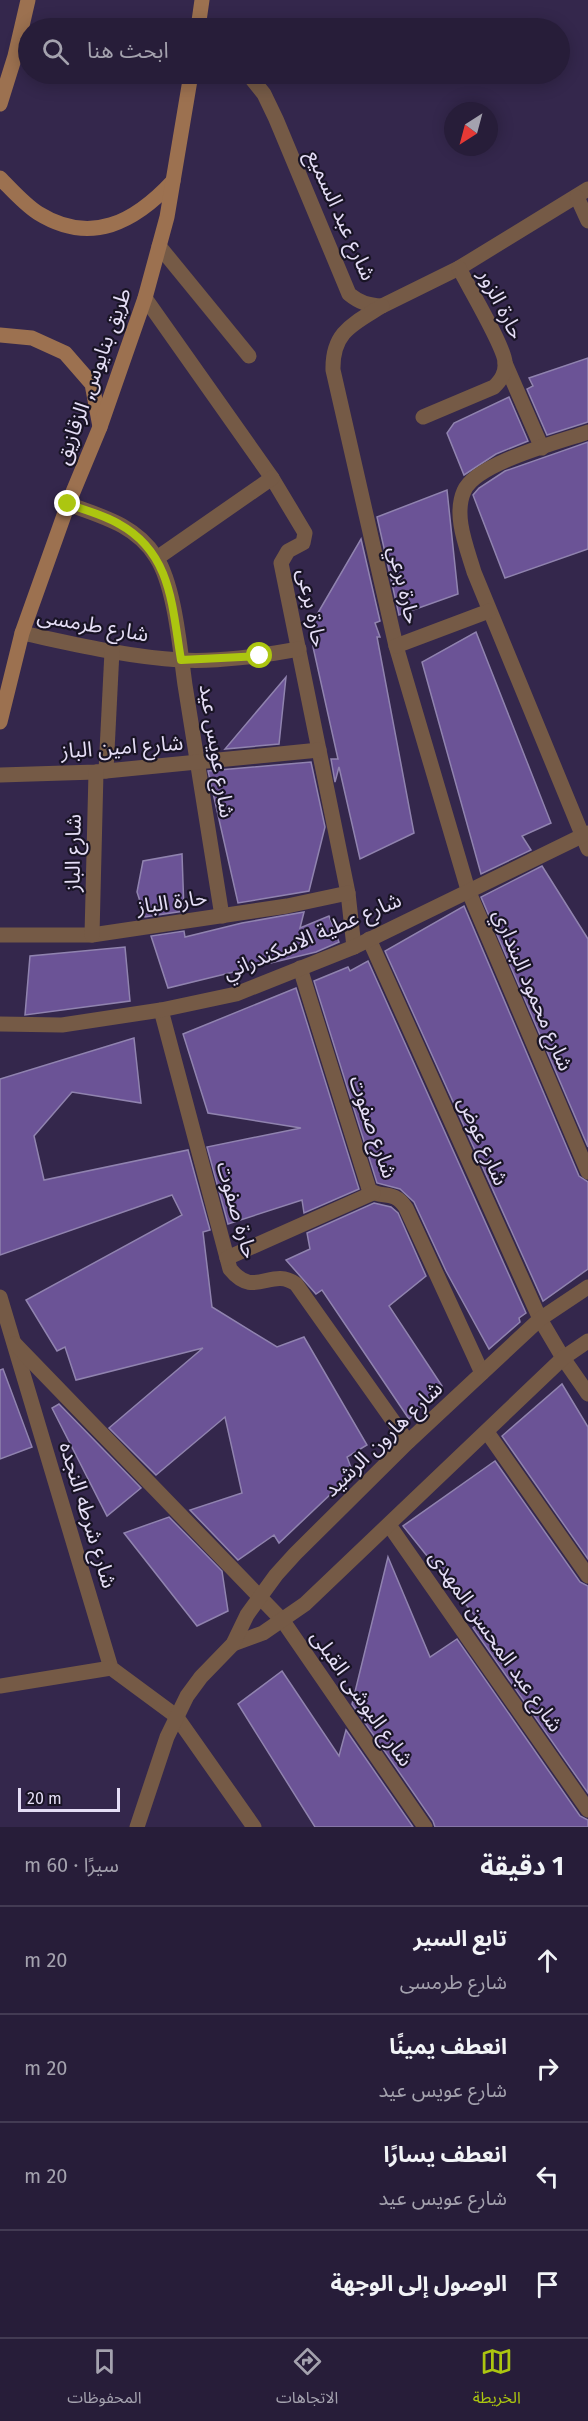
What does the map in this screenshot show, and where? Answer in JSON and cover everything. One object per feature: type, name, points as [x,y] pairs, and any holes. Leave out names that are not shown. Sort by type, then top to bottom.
[{"type":"main road","points":[[24,18],[28,0]]},
{"type":"main road","points":[[199,18],[202,0]]},
{"type":"main road","points":[[0,104],[18,43]]},
{"type":"main road","name":"طريق بنايوس, الزقازيق","points":[[0,722],[22,633],[68,504],[100,427],[145,298],[167,217],[189,84]]},
{"type":"main road","points":[[0,178],[37,212],[64,225],[97,229],[132,217],[153,202],[173,181]]},
{"type":"main road","points":[[0,335],[32,338],[65,353],[92,384],[100,427]]},
{"type":"street","name":"شارع عبد السميع","points":[[256,84],[264,94],[276,119],[349,294],[370,306],[381,306],[459,268],[583,193]]},
{"type":"street","points":[[583,193],[588,221]]},
{"type":"street","points":[[159,246],[249,356]]},
{"type":"street","name":"حارة الزور","points":[[423,417],[494,387],[500,381],[506,363],[504,354],[459,268]]},
{"type":"street","name":"حارة برعى","points":[[145,298],[272,478],[305,533],[303,543],[288,551],[281,563],[348,893],[354,947]]},
{"type":"street","name":"حارة برعي","points":[[381,306],[342,333],[333,357],[333,370],[396,646],[468,890]]},
{"type":"street","points":[[506,363],[542,448]]},
{"type":"street","points":[[586,839],[489,611],[474,572],[463,534],[460,512],[464,490],[477,476],[509,458],[588,432]]},
{"type":"street","points":[[157,558],[272,478]]},
{"type":"street","name":"شارع عويس عيد","points":[[68,504],[117,522],[132,531],[157,558],[170,593],[222,916]]},
{"type":"street","points":[[396,646],[489,611]]},
{"type":"street","name":"شارع طرمسى","points":[[22,633],[112,651],[181,660],[230,659],[299,649]]},
{"type":"street","name":"شارع الباز","points":[[93,935],[101,772],[112,651]]},
{"type":"street","name":"شارع امين الباز","points":[[0,775],[101,772],[319,750]]},
{"type":"street","name":"شارع عطية الاسكندراني","points":[[0,1024],[62,1025],[160,1010],[236,994],[354,947],[468,890],[586,839]]},
{"type":"street","name":"شارع محمود البنداري","points":[[468,890],[588,1172]]},
{"type":"street","name":"حارة الباز","points":[[0,935],[93,935],[287,906],[348,893]]},
{"type":"street","name":"شارع عوض","points":[[369,939],[540,1319],[588,1394]]},
{"type":"street","name":"شارع صفوت","points":[[300,968],[369,1188],[373,1193],[395,1196],[406,1208],[482,1373]]},
{"type":"street","name":"حارة صفوت","points":[[160,1010],[230,1269],[246,1284],[257,1284],[282,1278],[296,1284],[408,1442]]},
{"type":"street","points":[[227,1258],[373,1193]]},
{"type":"street","name":"شارع هارون الرشيد","points":[[137,1827],[176,1716],[201,1677],[233,1644],[260,1596],[295,1554],[408,1442],[540,1319],[588,1287]]},
{"type":"street","name":"شارع شرطه النجده","points":[[0,1297],[111,1668]]},
{"type":"street","name":"شارع هارون الرشيد","points":[[233,1644],[263,1633],[305,1604],[563,1358],[588,1341]]},
{"type":"street","name":"شارع البوشى القبلى","points":[[15,1344],[283,1621],[425,1827]]},
{"type":"street","points":[[487,1432],[588,1576]]},
{"type":"street","name":"شارع عبد المحسن المهدى","points":[[390,1525],[588,1810]]},
{"type":"street","points":[[0,1686],[111,1668],[176,1716],[254,1827]]},
{"type":"building","points":[[588,358],[588,422],[547,435],[527,389],[533,386],[529,378]]},
{"type":"building","points":[[509,397],[528,441],[496,454],[464,475],[447,433],[454,423]]},
{"type":"building","points":[[588,442],[588,549],[505,578],[473,495],[479,488],[505,471]]},
{"type":"building","points":[[447,490],[458,594],[399,615],[377,517]]},
{"type":"building","points":[[361,539],[380,621],[375,623],[380,637],[377,637],[414,833],[360,859],[339,767],[335,782],[331,759],[338,759],[313,647],[312,623]]},
{"type":"building","points":[[476,632],[551,823],[522,836],[531,850],[481,874],[422,662]]},
{"type":"building","points":[[286,677],[279,744],[225,749]]},
{"type":"building","points":[[311,762],[325,827],[309,891],[238,903],[208,771]]},
{"type":"building","points":[[182,854],[184,911],[145,917],[137,892],[143,861]]},
{"type":"building","points":[[542,866],[588,939],[588,1147],[481,897]]},
{"type":"building","points":[[464,906],[579,1176],[588,1182],[588,1269],[543,1301],[385,951]]},
{"type":"building","points":[[304,912],[300,928],[329,916],[339,942],[316,952],[168,988],[151,936],[184,931],[185,937],[242,923]]},
{"type":"building","points":[[125,947],[130,1001],[25,1015],[30,956]]},
{"type":"building","points":[[368,961],[526,1313],[519,1318],[520,1322],[489,1349],[446,1271],[414,1202],[400,1189],[377,1183],[314,981],[348,967],[350,971]]},
{"type":"building","points":[[296,988],[359,1189],[304,1213],[302,1200],[228,1224],[207,1147],[301,1128],[208,1113],[183,1034]]},
{"type":"building","points":[[134,1038],[141,1103],[72,1092],[34,1136],[44,1180],[188,1150],[210,1230],[203,1232],[212,1307],[277,1347],[304,1337],[367,1445],[347,1457],[353,1473],[279,1543],[274,1535],[238,1560],[190,1510],[242,1493],[225,1417],[156,1475],[109,1428],[203,1348],[76,1380],[65,1347],[57,1351],[26,1300],[182,1215],[172,1195],[0,1255],[0,1079]]},
{"type":"building","points":[[374,1203],[391,1207],[398,1213],[426,1276],[389,1306],[442,1386],[409,1419],[322,1290],[316,1294],[286,1260],[310,1249],[307,1233]]},
{"type":"building","points":[[3,1369],[32,1447],[0,1459],[0,1370]]},
{"type":"building","points":[[562,1384],[588,1427],[588,1559],[502,1436]]},
{"type":"building","points":[[59,1404],[141,1488],[107,1516],[52,1408]]},
{"type":"building","points":[[495,1461],[580,1582],[588,1586],[588,1793],[473,1628],[480,1622],[403,1526]]},
{"type":"building","points":[[169,1517],[222,1571],[228,1611],[197,1626],[124,1533]]},
{"type":"building","points":[[388,1557],[430,1657],[457,1639],[580,1816],[588,1820],[588,1827],[435,1827],[352,1704]]},
{"type":"building","points":[[282,1671],[339,1756],[346,1730],[413,1827],[315,1827],[238,1704]]},
{"type":"route","points":[[68,504],[117,522],[132,531],[146,543],[157,558],[170,593],[181,660],[220,660],[260,656]]}]
